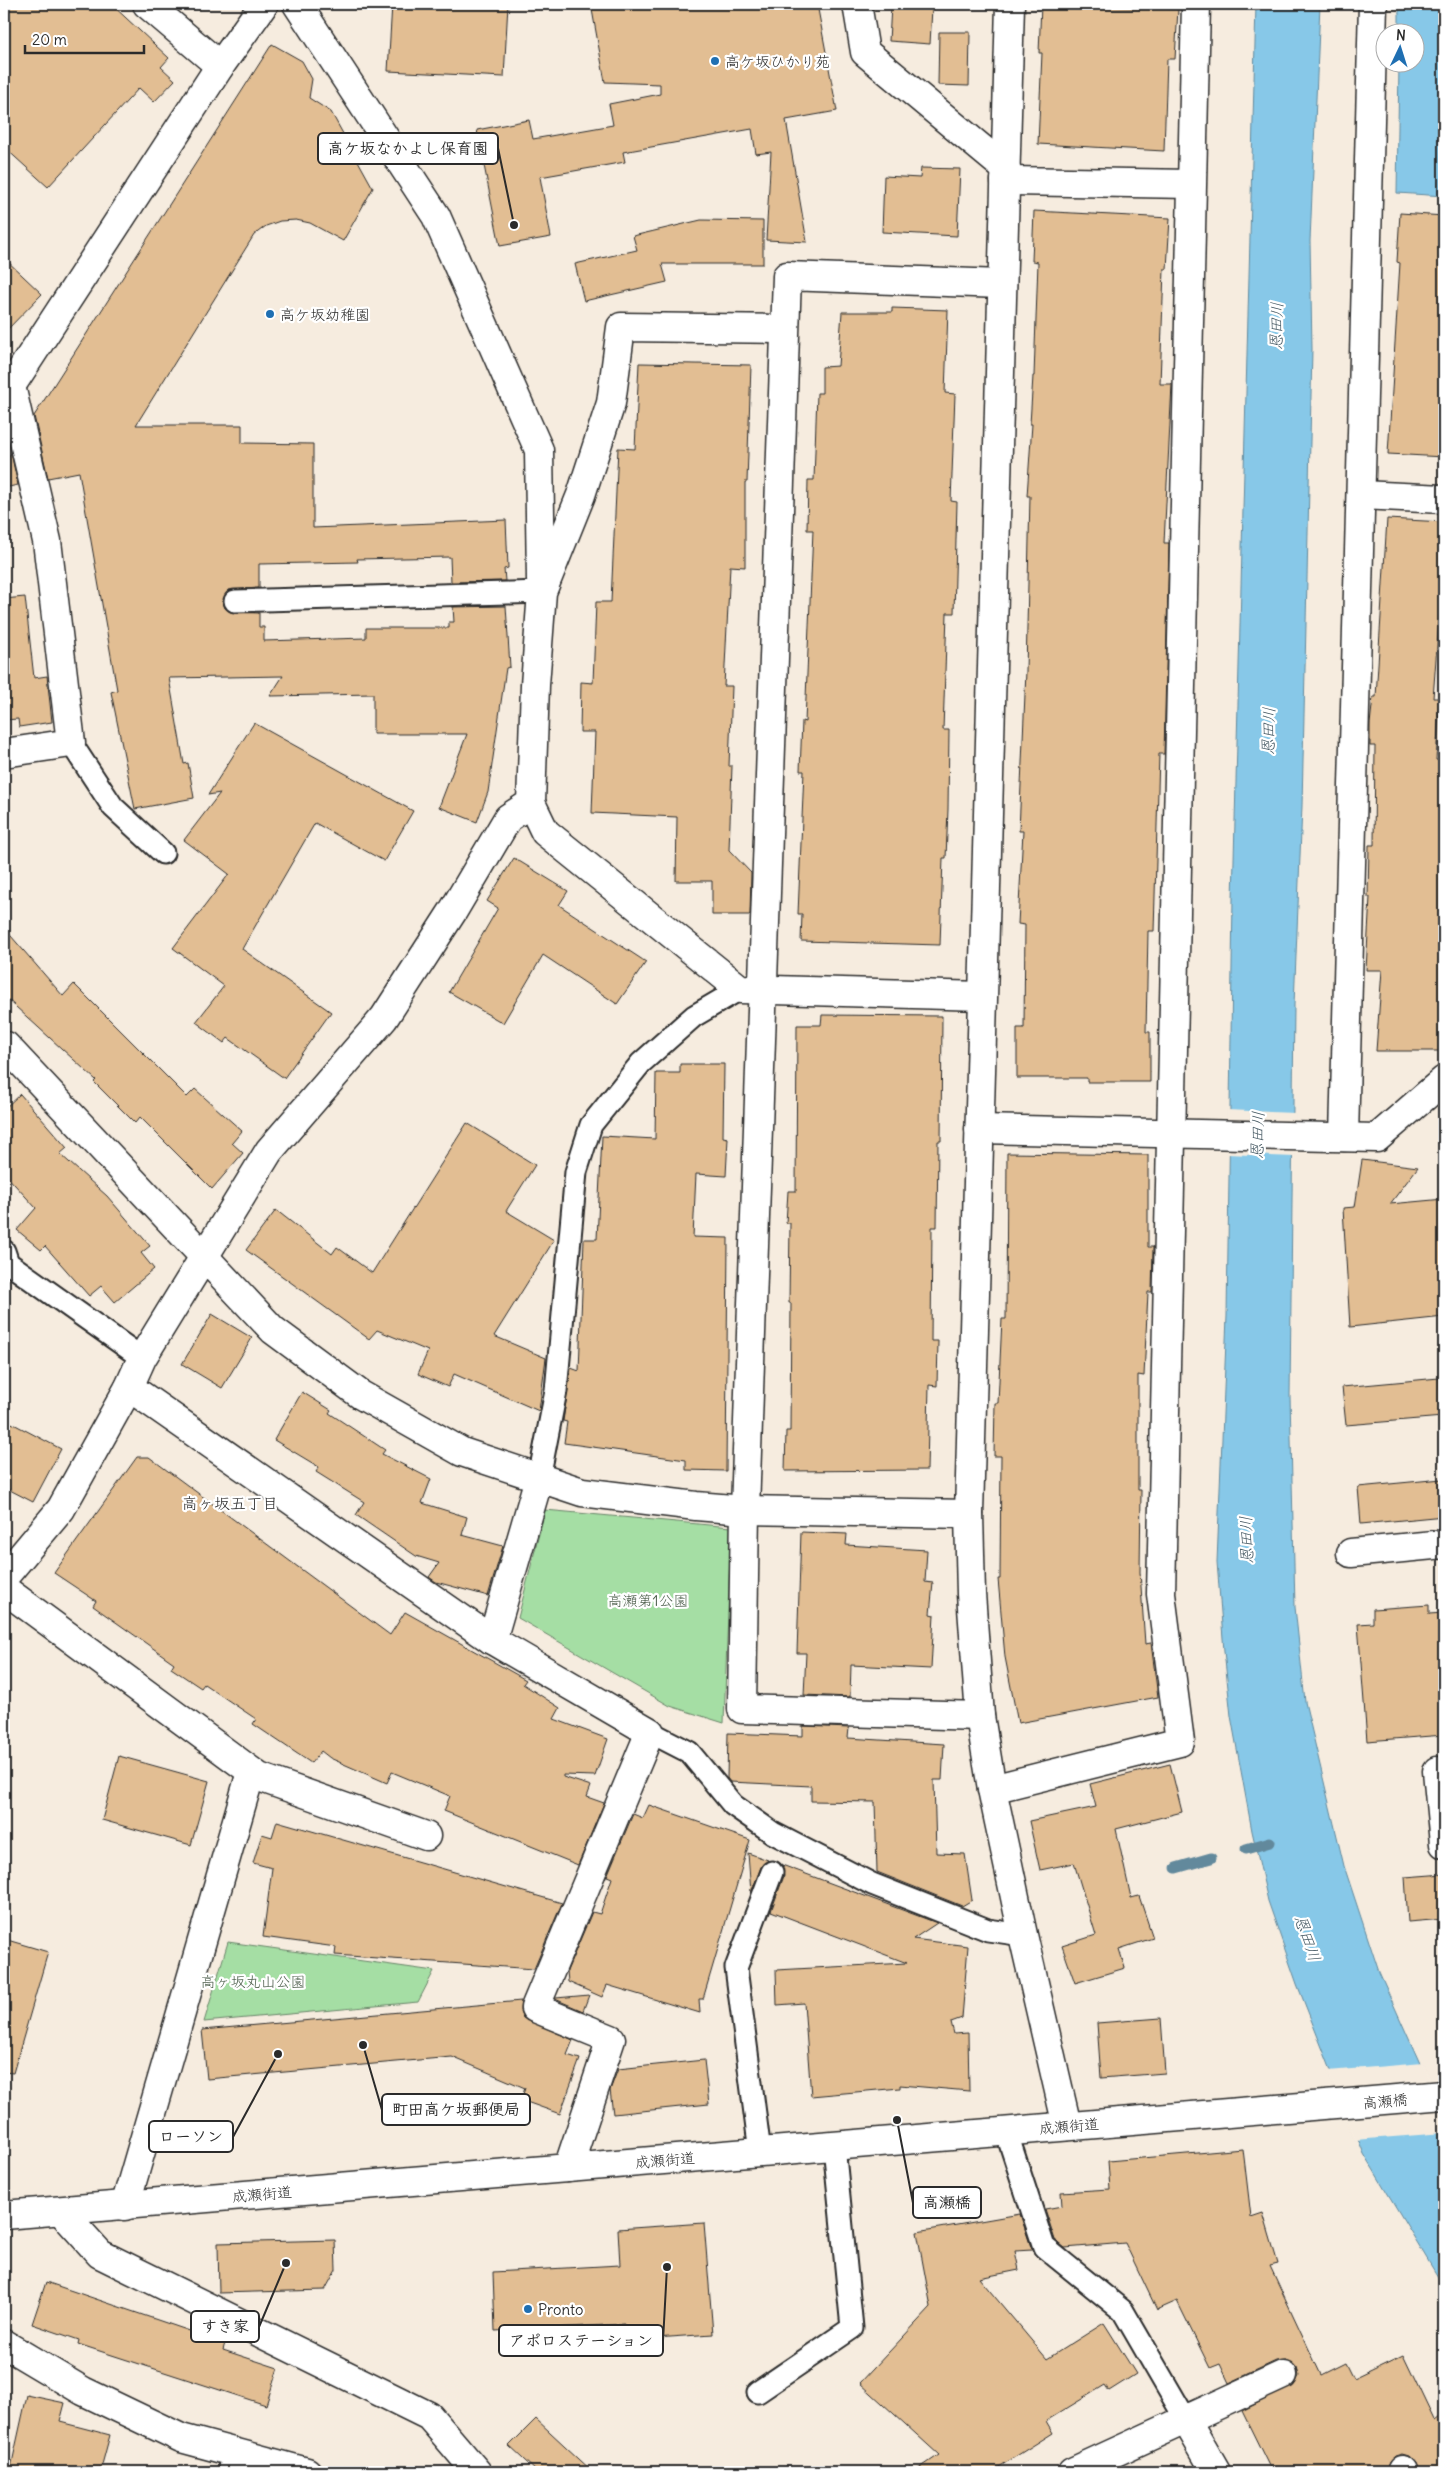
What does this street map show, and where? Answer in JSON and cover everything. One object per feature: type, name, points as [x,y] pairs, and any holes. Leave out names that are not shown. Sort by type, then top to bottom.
[{"type":"street","points":[[147,4],[220,66]]},
{"type":"street","points":[[4,753],[71,743],[47,541],[8,389],[220,66],[264,4]]},
{"type":"street","points":[[297,4],[436,216],[539,450],[542,592],[535,685],[531,802],[545,832],[752,989],[982,996]]},
{"type":"street","points":[[857,4],[865,52],[1006,175],[1191,184]]},
{"type":"street","points":[[1010,4],[969,1514],[971,1594],[980,1716],[992,1789],[1067,2126]]},
{"type":"street","points":[[992,1789],[1180,1742],[1161,1594],[1196,4]]},
{"type":"street","points":[[1344,1137],[1373,4]]},
{"type":"street","points":[[980,1716],[742,1709],[752,989],[787,276],[1001,284]]},
{"type":"street","points":[[542,592],[581,495],[611,403],[621,327],[784,329]]},
{"type":"street","points":[[1361,495],[1444,499]]},
{"type":"street","points":[[4,1577],[14,1551],[62,1509],[129,1387],[142,1358],[270,1151],[384,1018],[453,911],[508,818],[531,802]]},
{"type":"street","points":[[6,1046],[203,1258],[273,1330],[361,1395],[462,1452],[582,1492],[696,1506],[745,1510],[969,1514]]},
{"type":"street","points":[[979,1129],[1377,1138],[1444,1080]]},
{"type":"street","points":[[129,1387],[492,1640],[650,1732],[535,2008],[610,2039],[568,2168]]},
{"type":"street","points":[[492,1640],[539,1478]]},
{"type":"street","points":[[1351,1553],[1444,1544]]},
{"type":"street","points":[[4,1588],[258,1777],[426,1836]]},
{"type":"street","points":[[1437,1771],[1443,1810],[1444,1844]]},
{"type":"street","points":[[125,2206],[251,1772]]},
{"type":"street","name":"高瀬橋","points":[[1327,2106],[1444,2095]]},
{"type":"street","name":"成瀬街道","points":[[4,2216],[1006,2131],[1327,2106]]},
{"type":"street","points":[[61,2212],[100,2254],[429,2416],[477,2472]]},
{"type":"street","points":[[4,2344],[83,2392],[231,2462],[307,2472]]},
{"type":"street","points":[[1072,2472],[1185,2418],[1283,2375]]},
{"type":"street","points":[[1185,2418],[1216,2472]]},
{"type":"lane","points":[[235,602],[542,592]]},
{"type":"lane","points":[[71,743],[113,807],[163,853]]},
{"type":"lane","points":[[539,1478],[556,1391],[576,1172],[591,1125],[641,1062],[694,1016],[752,989]]},
{"type":"lane","points":[[4,1251],[8,1263],[142,1358]]},
{"type":"lane","points":[[650,1732],[689,1752],[733,1805],[773,1833],[881,1888],[988,1930],[1023,1935]]},
{"type":"lane","points":[[760,2152],[736,1968],[772,1872]]},
{"type":"lane","points":[[1006,2131],[1044,2246],[1123,2311],[1185,2418]]},
{"type":"lane","points":[[758,2392],[852,2328],[834,2146]]},
{"type":"green space","name":"高瀬第1公園","points":[[545,1510],[731,1527],[724,1723],[670,1706],[518,1618]]},
{"type":"green space","name":"高ヶ坂丸山公園","points":[[228,1942],[434,1971],[418,2002],[204,2022]]},
{"type":"water","name":"恩田川","points":[[1256,4],[1320,4],[1310,241],[1312,349],[1302,806],[1294,1005],[1290,1396],[1295,1607],[1305,1702],[1344,1866],[1379,1972],[1444,2117],[1444,2287],[1364,2154],[1297,1984],[1268,1901],[1252,1831],[1231,1716],[1224,1651],[1217,1562],[1227,1316],[1233,899]]},
{"type":"water","points":[[1399,4],[1444,4],[1444,196],[1397,193],[1399,72],[1426,72],[1426,22],[1399,22]]},
{"type":"pier","points":[[1227,1110],[1295,1113],[1295,1157],[1227,1154]]},
{"type":"pier","points":[[1423,2063],[1444,2111],[1444,2133],[1355,2140],[1328,2071]]},
{"type":"building","points":[[4,4],[111,4],[169,58],[161,67],[175,80],[154,102],[139,88],[48,187],[4,147]]},
{"type":"building","points":[[392,4],[508,4],[504,77],[388,71]]},
{"type":"building","name":"高ケ坂ひかり苑","points":[[591,4],[817,4],[837,111],[786,120],[807,242],[766,240],[771,152],[756,154],[752,129],[623,152],[625,162],[540,177],[551,237],[500,246],[477,130],[529,120],[533,139],[613,125],[609,104],[660,94],[660,84],[605,82]]},
{"type":"building","points":[[1041,4],[1178,9],[1175,59],[1167,59],[1164,151],[1038,144],[1042,53],[1039,53]]},
{"type":"building","points":[[891,6],[932,8],[930,44],[889,41]]},
{"type":"building","points":[[939,32],[970,32],[969,86],[938,85]]},
{"type":"building","points":[[272,44],[302,61],[312,79],[309,98],[331,112],[373,188],[343,241],[310,223],[296,220],[280,221],[266,226],[254,235],[136,425],[242,425],[242,443],[313,444],[313,528],[506,520],[508,568],[504,569],[505,581],[451,582],[450,557],[357,559],[358,562],[259,564],[259,588],[229,590],[223,601],[225,608],[230,612],[259,613],[259,627],[264,627],[264,641],[366,638],[366,628],[449,628],[449,622],[454,622],[453,607],[506,606],[510,667],[506,668],[488,792],[477,822],[439,807],[467,734],[373,734],[373,694],[270,696],[283,676],[169,678],[184,764],[188,763],[194,798],[135,809],[111,692],[117,690],[79,472],[48,478],[34,416]]},
{"type":"building","points":[[921,168],[960,169],[957,236],[882,232],[884,176],[920,178]]},
{"type":"building","points":[[1034,211],[1170,218],[1167,269],[1164,269],[1160,384],[1172,384],[1164,543],[1169,543],[1164,754],[1159,754],[1154,931],[1148,931],[1146,1032],[1150,1032],[1150,1082],[1087,1082],[1087,1078],[1017,1078],[1017,1028],[1024,1028],[1025,925],[1018,924],[1023,831],[1019,831],[1026,671],[1030,496],[1027,496],[1032,424],[1030,424],[1034,376],[1038,262],[1032,261]]},
{"type":"building","points":[[1400,213],[1444,216],[1444,457],[1388,454],[1400,263],[1397,262]]},
{"type":"building","points":[[701,220],[763,221],[763,264],[662,264],[667,282],[584,301],[575,264],[637,250],[633,236]]},
{"type":"building","points":[[4,258],[42,294],[4,333]]},
{"type":"building","points":[[892,308],[948,310],[945,393],[955,394],[951,501],[957,502],[954,613],[947,613],[943,730],[949,730],[948,809],[946,858],[943,858],[940,945],[801,941],[802,914],[798,914],[804,771],[800,771],[802,721],[805,722],[813,530],[807,530],[808,480],[814,480],[817,393],[822,393],[822,367],[838,366],[842,312],[892,312]]},
{"type":"building","points":[[639,363],[751,365],[747,482],[745,482],[745,567],[730,566],[724,686],[732,686],[729,766],[732,766],[729,850],[751,873],[750,915],[712,915],[712,881],[676,881],[677,817],[592,813],[595,732],[580,732],[581,682],[593,683],[596,602],[611,602],[618,448],[635,449]]},
{"type":"building","points":[[11,453],[18,485],[4,488],[4,464]]},
{"type":"building","points":[[1387,519],[1444,522],[1444,555],[1433,698],[1440,698],[1436,760],[1444,760],[1444,983],[1440,1051],[1376,1051],[1382,970],[1366,970],[1370,897],[1368,897],[1369,845],[1374,845],[1375,746],[1370,746],[1370,724],[1373,697],[1376,697]]},
{"type":"building","points":[[25,597],[34,678],[47,676],[52,722],[19,727],[18,719],[4,720],[4,599]]},
{"type":"building","points":[[254,723],[413,811],[384,861],[315,823],[242,949],[331,1012],[284,1078],[228,1038],[224,1043],[196,1022],[224,986],[173,948],[229,874],[184,840],[220,793],[208,795]]},
{"type":"building","points":[[514,858],[568,891],[559,905],[646,962],[617,1004],[543,955],[503,1023],[449,992],[498,908],[487,901]]},
{"type":"building","points":[[4,928],[63,996],[74,984],[187,1097],[195,1089],[242,1131],[232,1143],[243,1153],[212,1189],[140,1117],[135,1123],[94,1082],[96,1080],[4,996]]},
{"type":"building","points":[[822,1015],[942,1016],[941,1141],[938,1141],[937,1227],[932,1227],[931,1341],[938,1341],[937,1386],[929,1385],[927,1470],[785,1471],[786,1431],[790,1431],[791,1303],[789,1303],[790,1223],[786,1223],[788,1191],[796,1191],[797,1025],[821,1025]]},
{"type":"building","points":[[680,1064],[724,1064],[723,1137],[728,1138],[726,1176],[696,1174],[693,1237],[728,1238],[726,1471],[686,1470],[686,1460],[564,1443],[567,1422],[563,1421],[571,1368],[579,1371],[584,1239],[597,1239],[602,1136],[655,1139],[656,1073],[680,1073]]},
{"type":"building","points":[[20,1094],[67,1148],[60,1154],[107,1196],[150,1246],[141,1253],[154,1269],[115,1302],[101,1286],[89,1296],[45,1246],[41,1250],[17,1230],[36,1208],[4,1173],[4,1109]]},
{"type":"building","points":[[467,1123],[535,1165],[506,1211],[554,1240],[494,1336],[546,1358],[539,1411],[454,1374],[448,1387],[418,1374],[428,1351],[377,1330],[369,1339],[246,1250],[276,1210],[332,1254],[337,1247],[372,1273]]},
{"type":"building","points":[[1007,1153],[1148,1155],[1148,1247],[1153,1247],[1152,1292],[1148,1292],[1144,1376],[1138,1375],[1138,1490],[1141,1490],[1140,1572],[1145,1644],[1151,1643],[1158,1697],[1018,1723],[1005,1657],[998,1579],[1000,1579],[1001,1456],[994,1456],[995,1403],[998,1403],[1002,1319],[1006,1319]]},
{"type":"building","points":[[1362,1160],[1418,1167],[1390,1204],[1444,1199],[1444,1317],[1350,1327],[1343,1208],[1355,1207]]},
{"type":"building","points":[[212,1314],[252,1338],[222,1388],[182,1364]]},
{"type":"building","points":[[1439,1378],[1443,1417],[1346,1425],[1342,1387]]},
{"type":"building","points":[[302,1392],[331,1410],[329,1413],[385,1450],[382,1454],[431,1479],[422,1503],[467,1517],[462,1535],[503,1546],[488,1596],[436,1582],[429,1577],[439,1563],[416,1556],[356,1515],[364,1502],[316,1472],[319,1467],[274,1440]]},
{"type":"building","points":[[4,1419],[61,1449],[33,1502],[4,1487]]},
{"type":"building","points":[[137,1457],[149,1457],[390,1635],[405,1612],[526,1680],[523,1684],[560,1708],[554,1719],[608,1739],[595,1776],[563,1775],[563,1777],[591,1786],[587,1797],[604,1803],[578,1865],[444,1811],[450,1796],[392,1772],[387,1783],[330,1758],[321,1751],[311,1763],[253,1724],[256,1719],[204,1684],[201,1688],[171,1668],[174,1663],[93,1606],[96,1601],[54,1573]]},
{"type":"building","points":[[1442,1479],[1444,1516],[1361,1524],[1358,1487]]},
{"type":"building","points":[[801,1532],[847,1534],[846,1545],[927,1550],[925,1582],[933,1583],[930,1614],[934,1615],[931,1669],[851,1665],[850,1697],[804,1695],[806,1653],[797,1653]]},
{"type":"building","points":[[1429,1605],[1429,1614],[1444,1613],[1444,1735],[1367,1741],[1358,1624],[1373,1623],[1373,1609]]},
{"type":"building","points":[[803,1726],[849,1728],[848,1738],[944,1744],[942,1780],[934,1780],[936,1853],[965,1854],[972,1900],[962,1906],[877,1872],[875,1802],[811,1801],[811,1786],[730,1782],[727,1778],[728,1733],[803,1736]]},
{"type":"building","points":[[119,1756],[209,1781],[191,1845],[102,1820]]},
{"type":"building","points":[[1170,1764],[1182,1812],[1116,1829],[1131,1898],[1139,1896],[1153,1938],[1119,1949],[1125,1968],[1075,1983],[1062,1946],[1096,1935],[1074,1863],[1040,1870],[1029,1821],[1096,1807],[1090,1784]]},
{"type":"building","points":[[649,1805],[750,1840],[703,1999],[699,1999],[700,2013],[607,1985],[602,1997],[568,1982],[567,1971],[592,1912],[600,1914],[612,1878],[607,1876],[633,1814],[643,1818]]},
{"type":"building","points":[[277,1821],[562,1903],[534,1969],[335,1955],[336,1947],[263,1937],[272,1868],[253,1863],[262,1834],[272,1837]]},
{"type":"building","points":[[748,1853],[768,1860],[761,1867],[751,1893]]},
{"type":"building","points":[[782,1865],[937,1923],[913,1939],[968,1946],[962,2018],[951,2022],[954,2034],[968,2033],[969,2091],[900,2085],[900,2088],[811,2096],[804,2003],[777,2005],[776,1970],[907,1963],[771,1911],[784,1876]]},
{"type":"building","points":[[1444,1874],[1444,1919],[1408,1922],[1405,1877]]},
{"type":"building","points":[[4,1939],[48,1952],[13,2073],[4,2072]]},
{"type":"building","points":[[589,1995],[583,2011],[555,1999],[556,1998]]},
{"type":"building","points":[[521,2001],[520,2011],[523,2018],[573,2040],[567,2055],[580,2059],[560,2114],[521,2100],[525,2088],[452,2057],[207,2079],[202,2030]]},
{"type":"building","points":[[1161,2018],[1165,2073],[1101,2078],[1097,2023]]},
{"type":"building","points":[[704,2060],[709,2104],[613,2114],[610,2090],[618,2069]]},
{"type":"building","points":[[1243,2149],[1251,2217],[1263,2213],[1278,2264],[1270,2266],[1321,2375],[1345,2363],[1353,2379],[1403,2355],[1434,2420],[1444,2412],[1444,2472],[1418,2472],[1415,2462],[1409,2456],[1402,2454],[1395,2456],[1389,2462],[1386,2472],[1272,2472],[1242,2411],[1295,2384],[1299,2376],[1297,2368],[1285,2360],[1276,2361],[1229,2383],[1220,2364],[1210,2368],[1177,2301],[1157,2310],[1125,2243],[1065,2248],[1055,2240],[1045,2209],[1062,2206],[1061,2192],[1110,2189],[1108,2161]]},
{"type":"building","points":[[1020,2214],[1032,2250],[1015,2251],[1019,2270],[979,2278],[1047,2359],[1104,2323],[1136,2374],[1109,2391],[1105,2385],[1046,2421],[1053,2433],[991,2472],[914,2472],[939,2455],[860,2383],[931,2307],[917,2232]]},
{"type":"building","points":[[704,2223],[713,2334],[626,2340],[624,2324],[495,2331],[493,2272],[620,2265],[618,2229]]},
{"type":"building","points":[[335,2240],[336,2270],[325,2290],[219,2293],[218,2243]]},
{"type":"building","points":[[46,2282],[225,2343],[223,2350],[278,2368],[266,2405],[78,2344],[79,2340],[32,2324]]},
{"type":"building","points":[[27,2395],[65,2403],[60,2422],[110,2435],[100,2472],[10,2472]]},
{"type":"building","points":[[536,2419],[593,2472],[537,2472],[509,2446]]},
{"type":"waterway","points":[[1246,1849],[1270,1842]]},
{"type":"waterway","points":[[1176,1868],[1211,1858]]},
{"type":"place","name":"高ケ坂ひかり苑","points":[[715,61]]},
{"type":"place","name":"高ケ坂なかよし保育園","points":[[514,225]]},
{"type":"place","name":"高ケ坂幼稚園","points":[[270,314]]},
{"type":"place","name":"町田高ケ坂郵便局","points":[[363,2045]]},
{"type":"place","name":"ローソン","points":[[278,2054]]},
{"type":"place","name":"高瀬橋","points":[[897,2120]]},
{"type":"place","name":"すき家","points":[[286,2263]]},
{"type":"place","name":"アポロステーション","points":[[667,2267]]},
{"type":"place","name":"Pronto","points":[[528,2309]]},
{"type":"district","name":"高ヶ坂五丁目","points":[[230,1503]]}]
